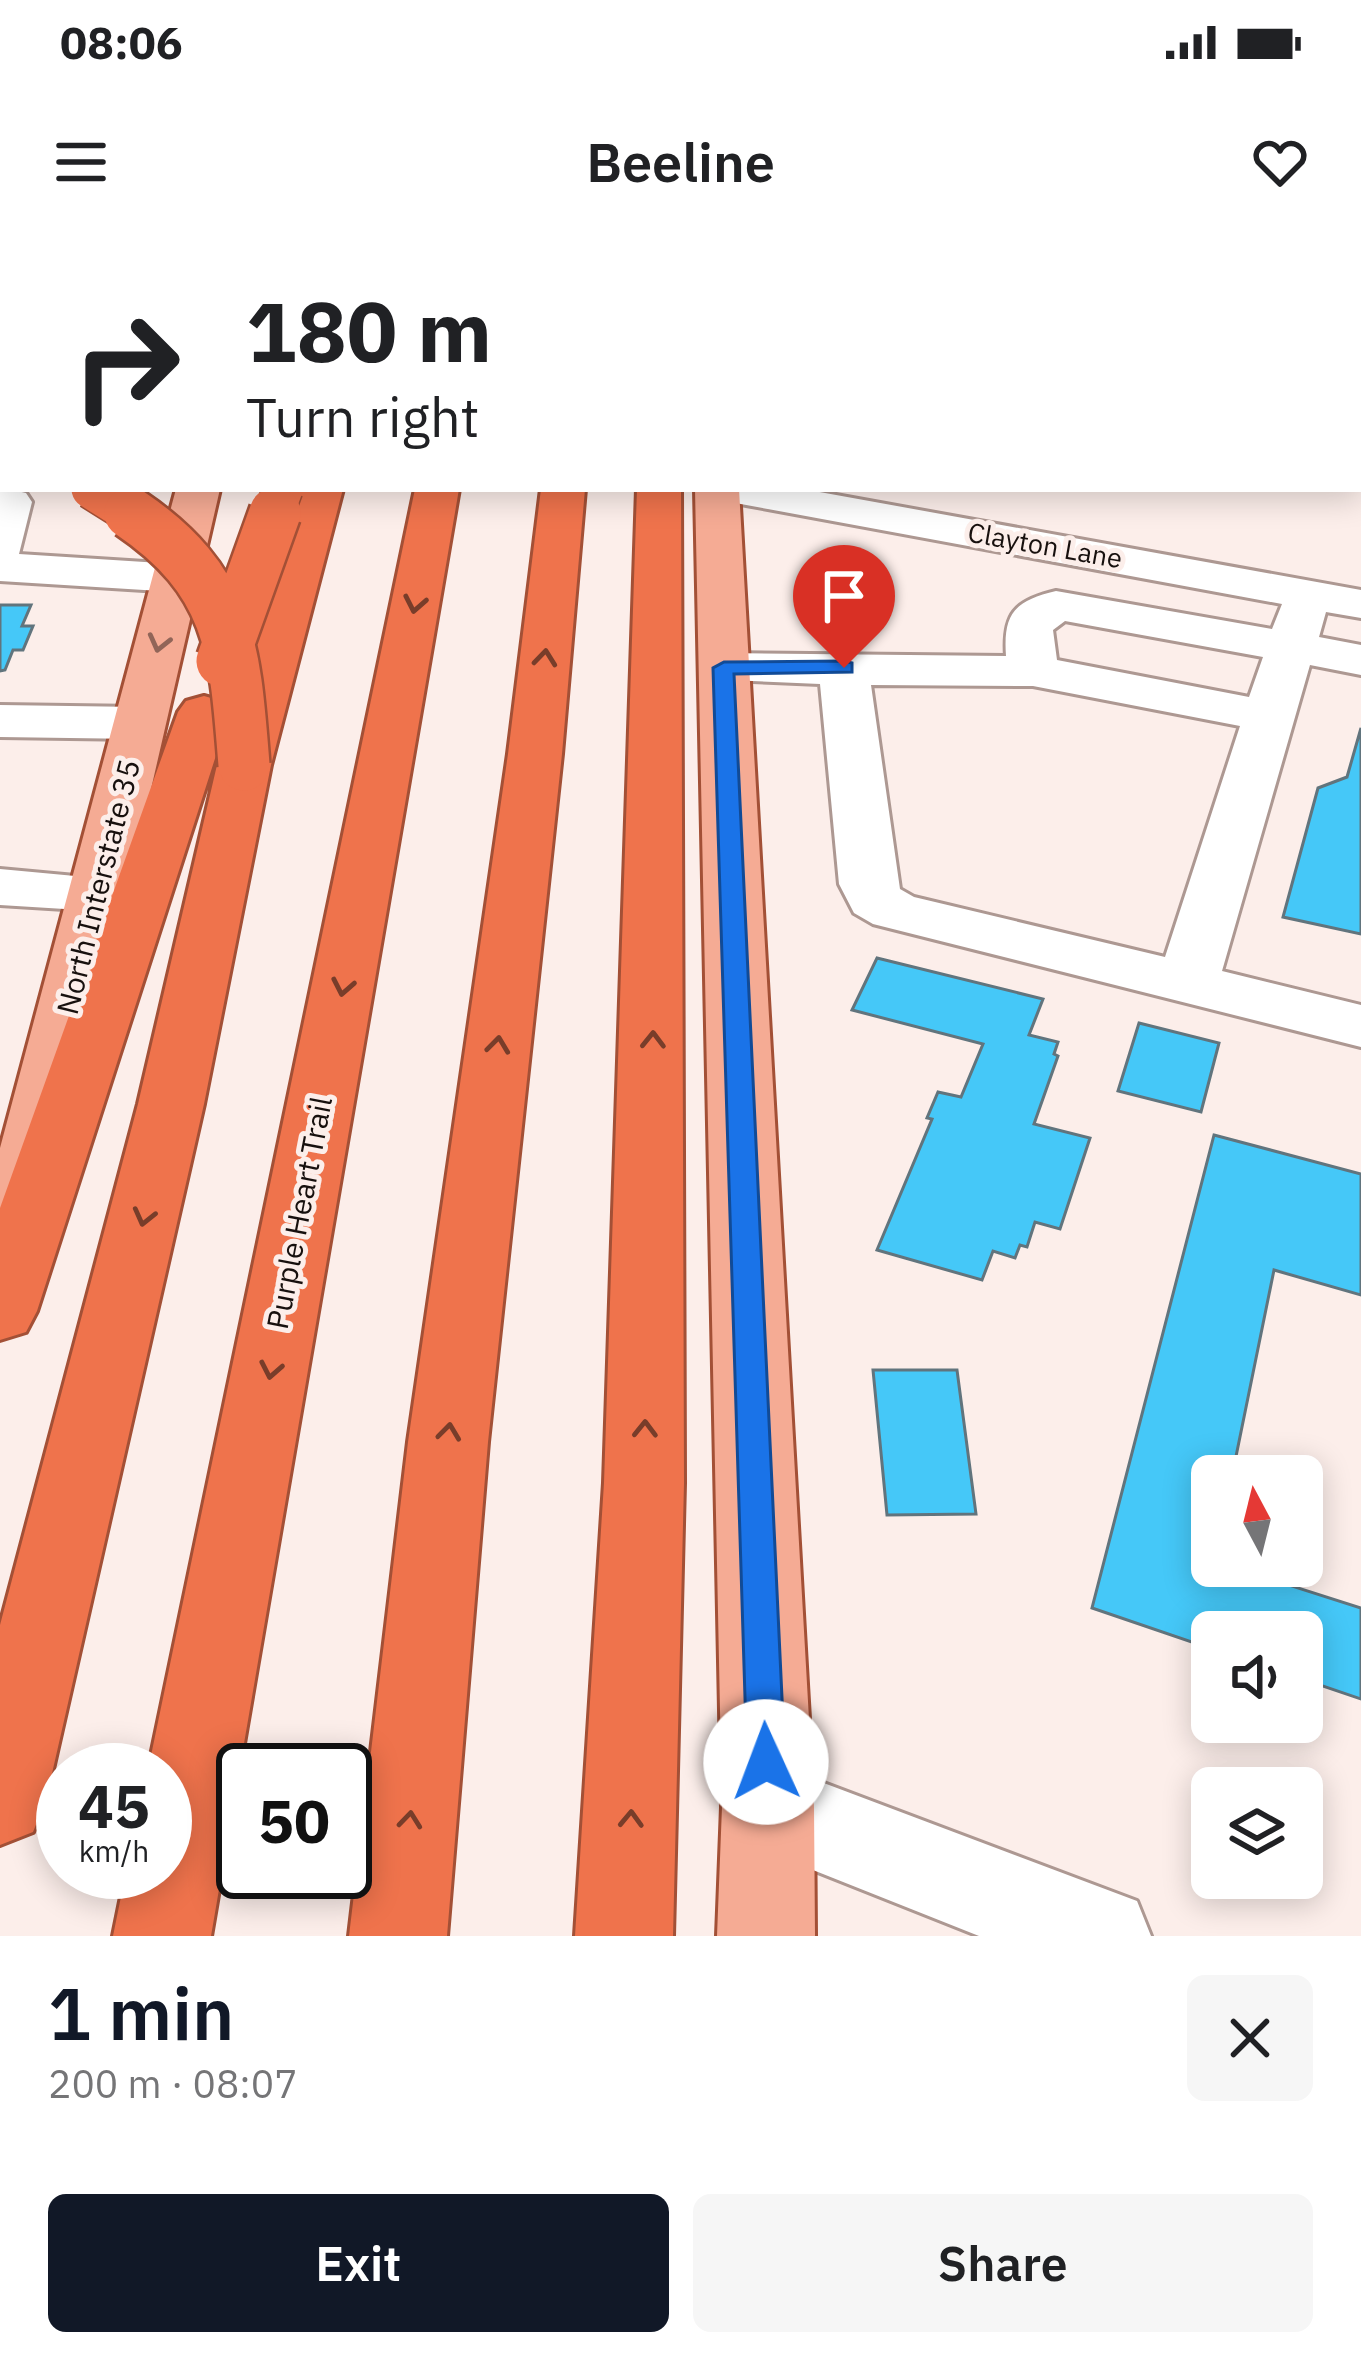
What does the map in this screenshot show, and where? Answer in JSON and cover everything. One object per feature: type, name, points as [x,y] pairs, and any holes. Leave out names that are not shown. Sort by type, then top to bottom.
[{"type":"highway","points":[[97,492],[146,520],[204,578],[230,634],[244,765]]},
{"type":"highway","points":[[0,1310],[283,492]]},
{"type":"highway","points":[[0,1800],[172,1103],[244,765],[320,492]]},
{"type":"highway","name":"Purple Heart Trail","points":[[162,1936],[436,492]]},
{"type":"highway","points":[[398,1936],[448,1442],[535,754],[563,492]]},
{"type":"highway","points":[[624,1936],[644,1483],[691,673],[660,492]]},
{"type":"main road","name":"North Interstate 35","points":[[4,1256],[197,492]]},
{"type":"main road","points":[[717,492],[691,673],[768,1807],[766,1936]]},
{"type":"street","name":"Clayton Lane","points":[[747,492],[1361,604]]},
{"type":"street","points":[[0,500],[10,502],[0,549]]},
{"type":"street","points":[[0,567],[176,578]]},
{"type":"street","points":[[1187,984],[1308,594]]},
{"type":"street","points":[[1033,670],[1028,625],[1056,605],[1361,660]]},
{"type":"street","points":[[691,673],[844,668],[1033,670],[1269,716]]},
{"type":"street","points":[[844,668],[868,884],[875,900],[894,911],[1361,1026]]},
{"type":"street","points":[[0,722],[140,723]]},
{"type":"street","points":[[0,887],[97,893]]},
{"type":"street","points":[[768,1807],[1102,1936]]},
{"type":"building","points":[[0,605],[31,605],[22,626],[33,626],[23,650],[13,650],[5,670],[0,671]]},
{"type":"building","points":[[1361,728],[1361,934],[1283,917],[1318,788],[1347,777]]},
{"type":"building","points":[[877,958],[1043,999],[1029,1035],[1058,1042],[1054,1054],[1058,1056],[1034,1124],[1090,1138],[1060,1229],[1035,1222],[1027,1247],[1020,1245],[1015,1258],[993,1251],[982,1280],[877,1250],[932,1119],[927,1118],[938,1092],[961,1097],[983,1044],[852,1010]]},
{"type":"building","points":[[1139,1023],[1219,1043],[1201,1112],[1118,1091]]},
{"type":"building","points":[[1214,1135],[1361,1174],[1361,1295],[1274,1270],[1236,1455],[1191,1455],[1191,1587],[1295,1587],[1361,1608],[1361,1699],[1323,1686],[1323,1611],[1191,1611],[1191,1642],[1092,1608]]},
{"type":"building","points":[[873,1370],[957,1370],[976,1514],[887,1515]]},
{"type":"route","points":[[766,1762],[724,668],[844,668]]}]
